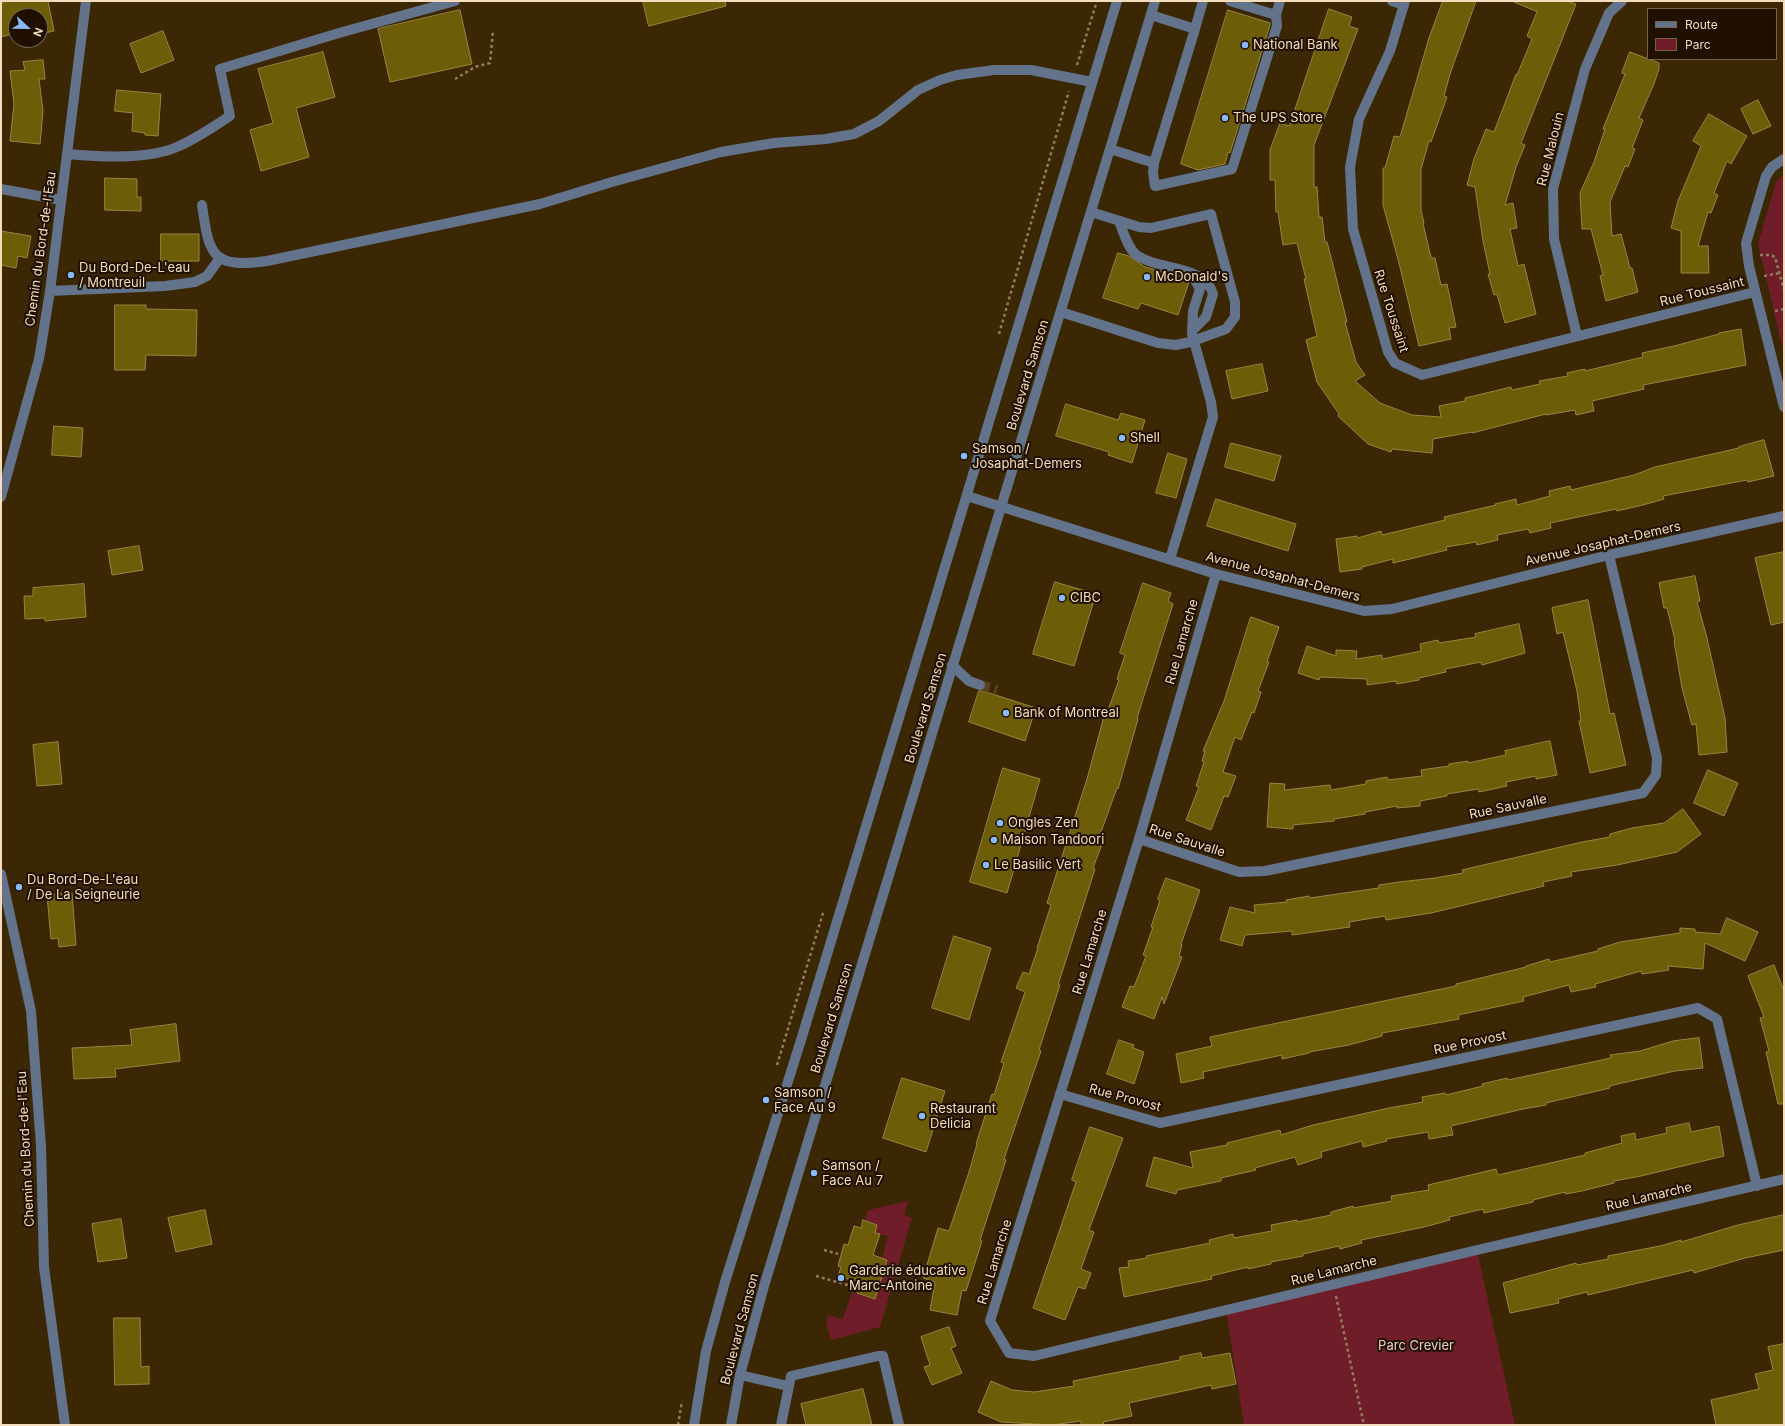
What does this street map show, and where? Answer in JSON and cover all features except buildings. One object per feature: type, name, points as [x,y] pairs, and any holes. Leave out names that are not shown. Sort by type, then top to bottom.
[{"type":"street","name":"Chemin du Bord-de-l'Eau","points":[[1,497],[38,359],[50,291],[86,1]]},
{"type":"street","points":[[68,154],[121,156],[154,153],[175,148],[200,135],[230,116],[220,69],[339,33],[455,1]]},
{"type":"street","name":"Boulevard Samson","points":[[694,1425],[706,1351],[725,1282],[776,1123],[1117,1]]},
{"type":"street","name":"Boulevard Samson","points":[[731,1425],[740,1374],[768,1272],[1155,1]]},
{"type":"street","points":[[1203,1],[1154,163],[1152,173],[1154,186],[1232,169],[1277,26],[1276,15],[1280,1]]},
{"type":"street","points":[[1230,1],[1276,15]]},
{"type":"street","points":[[1392,1],[1405,3]]},
{"type":"street","name":"Rue Malouin","points":[[1577,336],[1554,239],[1552,189],[1585,69],[1609,13],[1622,1]]},
{"type":"street","name":"Rue Toussaint","points":[[1405,3],[1390,51],[1358,119],[1350,167],[1353,229],[1388,352],[1395,363],[1422,375],[1755,292]]},
{"type":"street","points":[[1151,15],[1195,29]]},
{"type":"street","points":[[202,205],[208,242],[211,249],[220,258],[235,263],[245,263],[285,258],[540,204],[612,182],[722,152],[774,143],[826,139],[854,134],[879,121],[918,90],[940,80],[957,75],[1010,69],[1031,70],[1073,77],[1092,82]]},
{"type":"street","points":[[1110,149],[1154,163]]},
{"type":"street","points":[[1784,159],[1772,167],[1766,176],[1746,244],[1755,292],[1762,314],[1784,407]]},
{"type":"street","points":[[1,189],[61,200]]},
{"type":"street","points":[[1061,312],[1158,343],[1176,344],[1193,341],[1222,332],[1233,322],[1236,312],[1235,302],[1211,214],[1152,228],[1139,227],[1091,212]]},
{"type":"street","points":[[1119,221],[1130,245],[1138,257],[1191,273],[1209,285],[1213,294],[1206,317],[1193,330],[1192,334],[1211,402],[1213,418],[1170,559]]},
{"type":"street","points":[[50,291],[165,286],[195,282],[207,276],[220,258]]},
{"type":"street","name":"Avenue Josaphat-Demers","points":[[967,496],[1216,574],[1364,611],[1392,609],[1609,554],[1784,516]]},
{"type":"street","name":"Rue Sauvalle","points":[[1139,839],[1238,872],[1265,871],[1643,793],[1656,775],[1658,758],[1609,554]]},
{"type":"street","name":"Rue Lamarche","points":[[1216,574],[1139,839],[990,1321],[1009,1353],[1034,1356],[1333,1284],[1784,1179]]},
{"type":"street","points":[[952,665],[969,681],[980,685]]},
{"type":"street","name":"Chemin du Bord-de-l'Eau","points":[[1,874],[31,1011],[41,1146],[44,1267],[65,1425]]},
{"type":"street","name":"Rue Provost","points":[[1060,1094],[1160,1123],[1698,1008],[1717,1019],[1757,1186]]},
{"type":"street","points":[[781,1425],[791,1376],[878,1356],[884,1356],[899,1425]]},
{"type":"street","points":[[740,1374],[788,1386]]},
{"type":"path","points":[[998,339],[1073,77],[1097,1]]},
{"type":"path","points":[[455,80],[475,67],[490,63],[493,31]]},
{"type":"path","points":[[1748,257],[1765,254],[1775,257],[1784,290]]},
{"type":"path","points":[[824,1250],[838,1254]]},
{"type":"path","points":[[816,1276],[858,1288]]},
{"type":"path","points":[[1333,1284],[1364,1425]]},
{"type":"green space","points":[[1784,174],[1784,354],[1758,244],[1776,182]]},
{"type":"green space","points":[[908,1201],[904,1215],[912,1218],[880,1327],[831,1340],[826,1322],[828,1315],[843,1319],[852,1292],[874,1299],[887,1260],[882,1258],[888,1236],[875,1233],[877,1225],[865,1221],[868,1210]]},
{"type":"green space","name":"Parc Crevier","points":[[1477,1250],[1515,1425],[1244,1425],[1226,1311]]},
{"type":"tunnel","points":[[980,685],[997,690]]},
{"type":"place","name":"National Bank","points":[[1245,45]]},
{"type":"place","name":"The UPS Store","points":[[1225,118]]},
{"type":"place","name":"Du Bord-De-L'eau / Montreuil","points":[[71,275]]},
{"type":"place","name":"McDonald's","points":[[1147,277]]},
{"type":"place","name":"Shell","points":[[1122,438]]},
{"type":"place","name":"Samson / Josaphat-Demers","points":[[964,456]]},
{"type":"place","name":"CIBC","points":[[1062,598]]},
{"type":"place","name":"Bank of Montreal","points":[[1006,713]]},
{"type":"place","name":"Ongles Zen","points":[[1000,823]]},
{"type":"place","name":"Maison Tandoori","points":[[994,840]]},
{"type":"place","name":"Le Basilic Vert","points":[[986,865]]},
{"type":"place","name":"Du Bord-De-L'eau / De La Seigneurie","points":[[19,887]]},
{"type":"place","name":"Samson / Face Au 9","points":[[766,1100]]},
{"type":"place","name":"Restaurant Delicia","points":[[922,1116]]},
{"type":"place","name":"Samson / Face Au 7","points":[[814,1173]]},
{"type":"place","name":"Garderie éducative Marc-Antoine","points":[[841,1278]]}]
